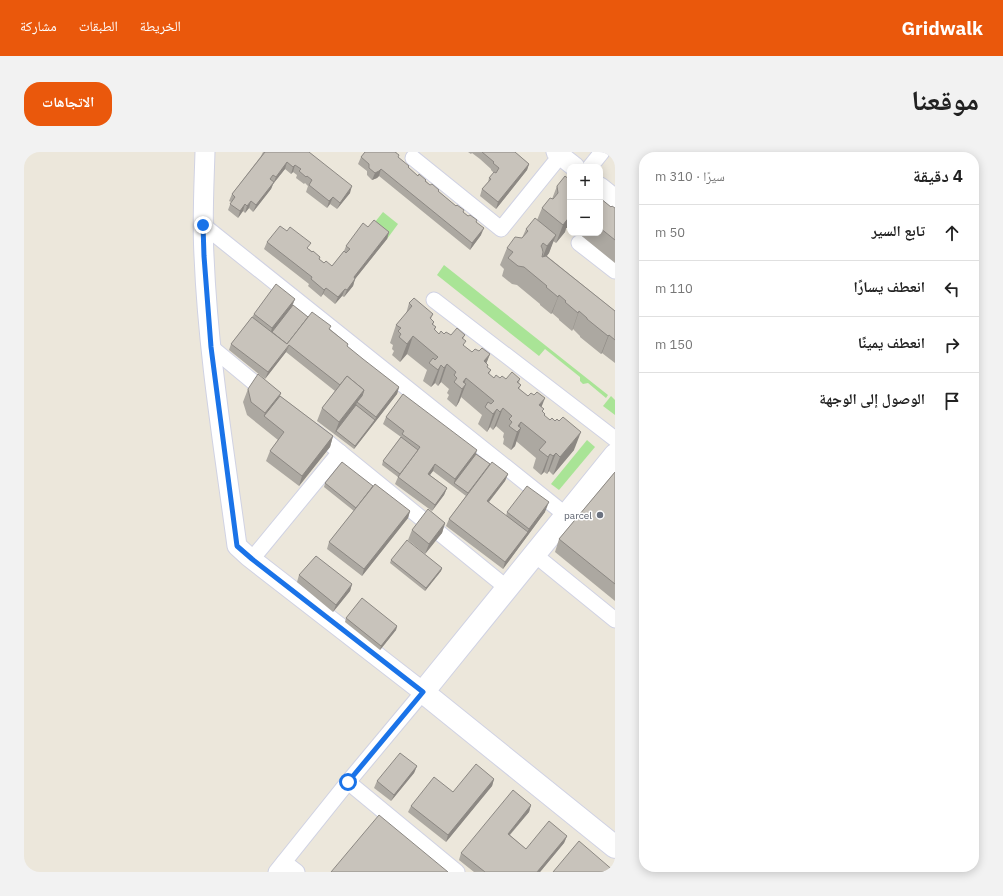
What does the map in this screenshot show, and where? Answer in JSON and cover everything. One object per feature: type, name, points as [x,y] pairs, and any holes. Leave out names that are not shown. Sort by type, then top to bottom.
[{"type":"main road","points":[[615,455],[423,692],[615,847]]},
{"type":"street","points":[[205,152],[203,225],[211,347],[237,546],[423,692],[280,867],[297,872]]},
{"type":"street","points":[[592,164],[602,152]]},
{"type":"street","points":[[413,158],[501,230],[564,158]]},
{"type":"street","points":[[603,189],[615,199]]},
{"type":"street","points":[[203,225],[566,515]]},
{"type":"street","points":[[579,243],[615,271]]},
{"type":"street","points":[[434,300],[615,439]]},
{"type":"street","points":[[211,347],[278,402]]},
{"type":"street","points":[[303,422],[507,588]]},
{"type":"street","points":[[252,559],[340,452]]},
{"type":"street","points":[[535,554],[615,620]]},
{"type":"street","points":[[348,782],[457,872]]},
{"type":"green space","points":[[383,212],[398,224],[387,239],[371,227]]},
{"type":"green space","points":[[444,265],[608,395],[606,398],[588,383],[583,384],[580,381],[580,377],[545,349],[539,356],[437,275]]},
{"type":"green space","points":[[611,396],[615,400],[615,415],[603,406]]},
{"type":"green space","points":[[587,440],[595,447],[559,490],[551,484]]},
{"type":"building","points":[[265,152],[309,152],[352,186],[340,203],[333,197],[329,201],[309,185],[312,180],[299,171],[301,169],[295,165],[293,167],[287,162],[276,177],[273,175],[270,179],[274,182],[256,205],[251,201],[247,206],[245,204],[240,211],[230,204],[235,197],[232,194]]},
{"type":"building","points":[[365,152],[395,152],[399,155],[398,157],[418,176],[419,174],[430,185],[432,184],[456,206],[457,205],[464,210],[463,212],[468,216],[470,215],[477,220],[476,222],[484,228],[472,243],[381,169],[375,173],[369,168],[369,164],[361,157]]},
{"type":"building","points":[[482,152],[515,152],[529,164],[498,202],[482,189],[491,179],[489,178],[494,172],[496,173],[499,168]]},
{"type":"building","points":[[565,176],[567,178],[567,220],[563,225],[542,208],[550,198],[553,199],[558,193],[557,186]]},
{"type":"building","points":[[603,200],[611,207],[612,206],[615,208],[615,240],[603,230]]},
{"type":"building","points":[[535,218],[556,235],[547,246],[543,243],[541,246],[543,252],[542,257],[546,256],[615,311],[615,340],[609,335],[608,336],[579,311],[578,313],[559,295],[558,297],[524,267],[518,266],[508,258],[513,252],[507,248],[515,237],[522,238],[528,231],[526,229]]},
{"type":"building","points":[[374,220],[389,232],[354,277],[355,279],[347,290],[345,289],[338,297],[326,288],[324,290],[311,279],[312,277],[267,242],[280,226],[287,231],[290,227],[311,243],[307,248],[320,257],[319,259],[324,263],[326,261],[332,266],[344,251],[346,253],[350,249],[346,246],[363,223],[368,227]]},
{"type":"building","points":[[276,284],[295,299],[272,328],[254,314]]},
{"type":"building","points":[[414,298],[433,314],[430,318],[434,322],[432,324],[436,327],[434,329],[439,334],[441,331],[444,334],[446,332],[451,335],[457,328],[465,335],[462,338],[466,341],[463,345],[472,352],[475,349],[479,351],[482,348],[490,354],[484,361],[488,365],[487,367],[491,370],[488,373],[494,378],[496,375],[500,378],[502,376],[506,379],[512,372],[520,379],[517,382],[521,385],[518,388],[528,396],[531,393],[534,395],[537,392],[545,398],[539,405],[544,409],[542,411],[545,414],[544,415],[550,420],[552,418],[555,421],[557,419],[559,421],[563,417],[581,432],[560,457],[556,453],[553,456],[550,454],[548,457],[539,450],[546,442],[521,422],[518,426],[521,428],[517,432],[509,426],[512,422],[509,419],[512,416],[503,408],[500,412],[497,409],[493,414],[485,407],[488,402],[491,404],[494,401],[466,378],[463,382],[466,384],[462,389],[454,382],[457,378],[454,375],[456,372],[447,364],[444,368],[441,365],[438,370],[429,363],[433,358],[435,360],[438,357],[413,336],[407,344],[399,337],[401,334],[398,331],[401,328],[396,325],[412,306],[409,303]]},
{"type":"building","points":[[293,305],[308,317],[287,344],[272,332]]},
{"type":"building","points":[[312,312],[331,326],[329,329],[348,344],[347,346],[399,387],[376,417],[357,402],[362,396],[364,390],[347,376],[340,385],[289,345],[268,372],[231,344],[252,317],[287,344]]},
{"type":"building","points":[[258,374],[281,393],[265,413],[251,402],[248,389]]},
{"type":"building","points":[[347,376],[364,390],[339,422],[322,408]]},
{"type":"building","points":[[403,394],[477,450],[455,479],[435,464],[428,474],[447,488],[435,505],[398,477],[420,447],[402,434],[404,431],[386,417]]},
{"type":"building","points":[[280,396],[333,436],[302,476],[270,451],[284,432],[264,416]]},
{"type":"building","points":[[356,405],[375,420],[355,446],[336,431]]},
{"type":"building","points":[[401,437],[418,450],[400,474],[383,461]]},
{"type":"building","points":[[476,454],[490,464],[468,493],[454,483]]},
{"type":"building","points":[[342,462],[373,486],[356,508],[325,483]]},
{"type":"building","points":[[492,462],[508,474],[487,501],[528,532],[505,562],[449,519]]},
{"type":"building","name":"parcel","points":[[615,472],[615,584],[559,539]]},
{"type":"building","points":[[375,484],[410,511],[364,569],[329,542]]},
{"type":"building","points":[[527,486],[549,502],[529,529],[507,512]]},
{"type":"building","points":[[428,509],[445,523],[429,544],[412,530]]},
{"type":"building","points":[[407,540],[442,568],[426,588],[391,560]]},
{"type":"building","points":[[316,556],[352,584],[336,605],[299,575]]},
{"type":"building","points":[[362,598],[397,626],[381,646],[346,618]]},
{"type":"building","points":[[400,753],[417,766],[394,795],[377,781]]},
{"type":"building","points":[[476,764],[494,779],[448,835],[411,806],[434,777],[453,792]]},
{"type":"building","points":[[513,790],[531,805],[508,834],[526,849],[549,821],[567,836],[537,872],[485,872],[461,853]]},
{"type":"building","points":[[379,815],[448,872],[331,872]]},
{"type":"building","points":[[579,841],[615,872],[553,872]]},
{"type":"place","name":"parcel","points":[[600,515]]},
{"type":"route","points":[[203,225],[211,347],[237,546],[423,692],[348,782]]}]
